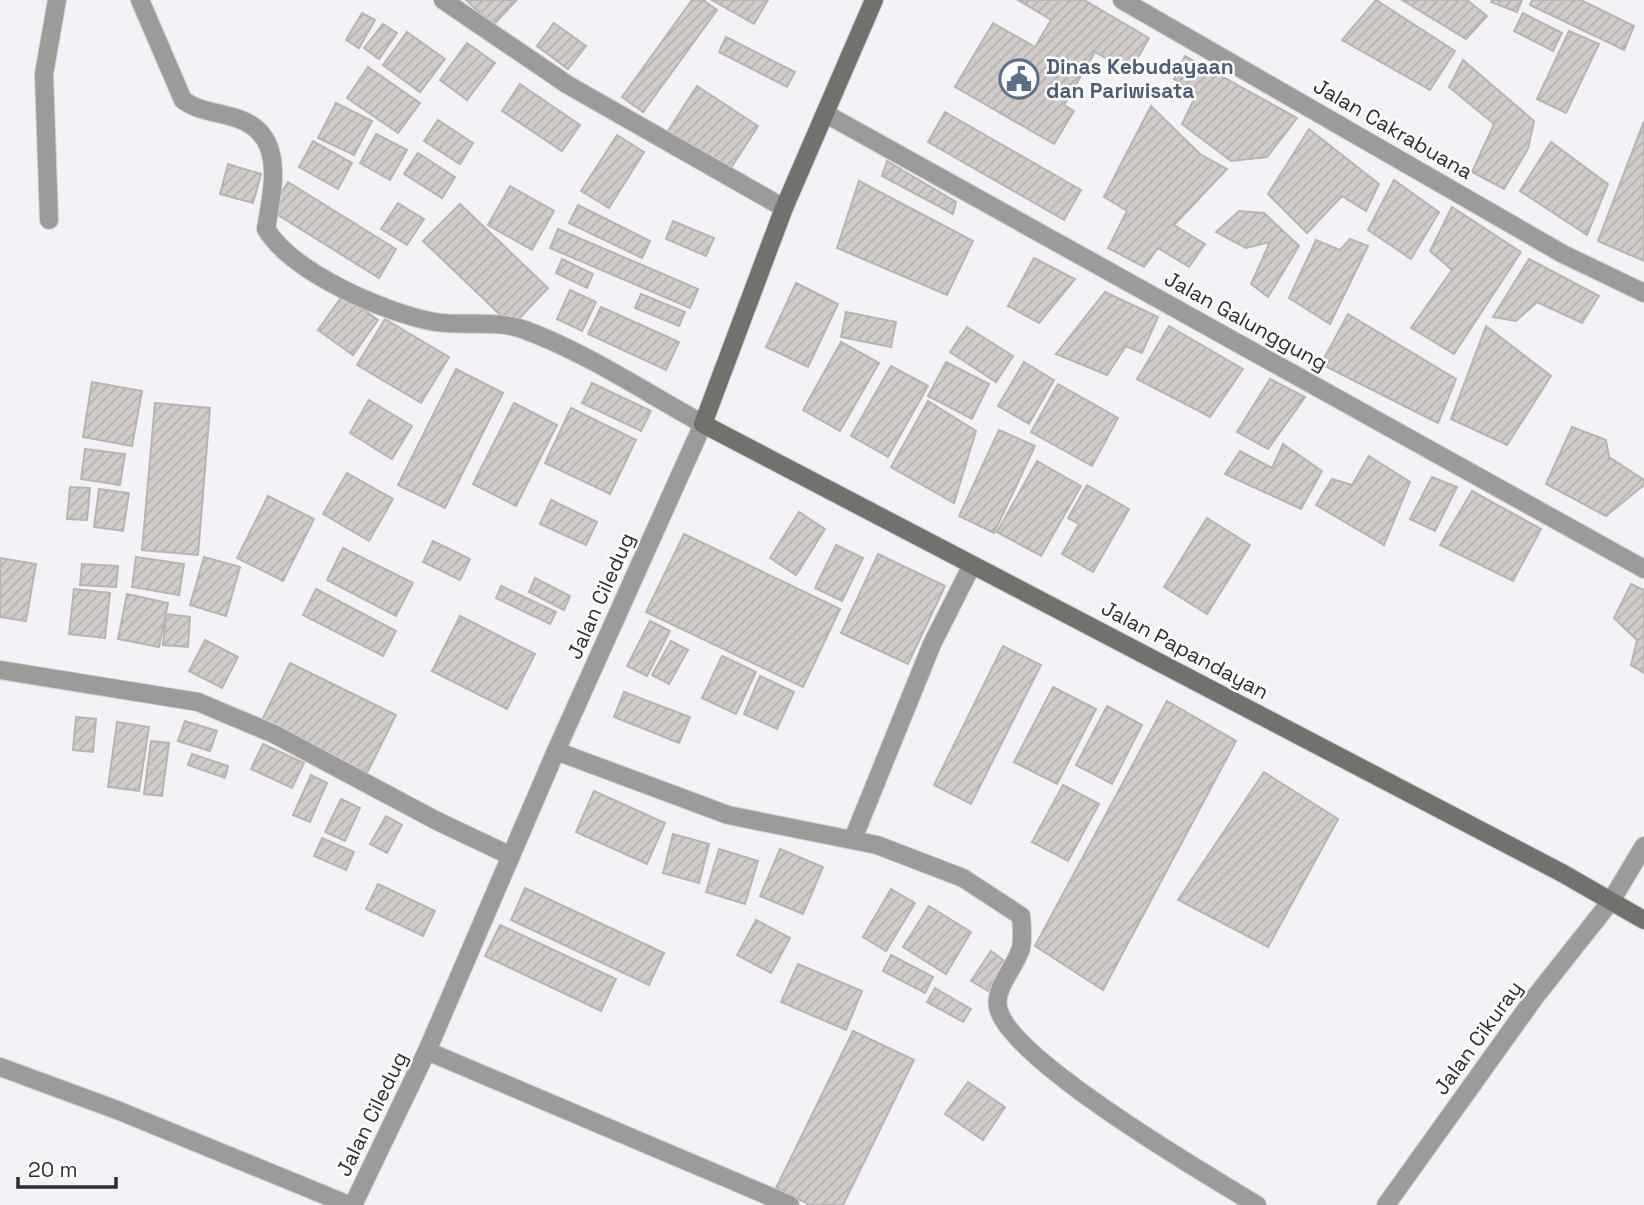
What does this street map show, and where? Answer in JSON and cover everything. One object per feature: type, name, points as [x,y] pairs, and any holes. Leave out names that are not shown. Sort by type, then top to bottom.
[{"type":"main road","name":"Jalan Ciledug","points":[[703,424],[784,208],[874,0]]},
{"type":"main road","name":"Jalan Papandayan","points":[[703,424],[1644,920]]},
{"type":"street","points":[[49,220],[44,74],[57,0]]},
{"type":"street","points":[[140,0],[183,100],[192,107],[256,127],[266,142],[275,171],[266,229],[275,243],[292,256],[327,279],[399,312],[434,321],[457,324],[481,322],[522,329],[564,346],[703,424]]},
{"type":"street","points":[[443,0],[568,85],[784,208]]},
{"type":"street","name":"Jalan Cakrabuana","points":[[1122,0],[1563,254],[1644,293]]},
{"type":"street","name":"Jalan Galunggung","points":[[826,114],[1644,569]]},
{"type":"street","name":"Jalan Ciledug","points":[[351,1205],[427,1051],[556,751],[703,424]]},
{"type":"street","points":[[853,839],[932,644],[972,565]]},
{"type":"street","points":[[0,670],[198,702],[274,734],[437,821],[511,856]]},
{"type":"street","points":[[556,751],[728,815],[877,845],[963,878],[1021,916],[1021,947],[999,995],[998,1006],[1006,1025],[1038,1058],[1074,1088],[1257,1205]]},
{"type":"street","name":"Jalan Cikuray","points":[[1386,1205],[1535,997],[1611,901],[1644,846]]},
{"type":"street","points":[[427,1051],[790,1205]]},
{"type":"street","points":[[0,1067],[117,1110],[351,1205]]},
{"type":"building","points":[[466,0],[517,0],[493,25]]},
{"type":"building","points":[[692,0],[703,0],[717,10],[643,112],[622,97]]},
{"type":"building","points":[[712,0],[768,0],[754,24]]},
{"type":"building","name":"Dinas Kebudayaan dan Pariwisata","points":[[1018,0],[1084,0],[1149,38],[1130,71],[1095,52],[1064,105],[1074,111],[1054,144],[955,87],[993,23],[1035,47],[1051,20]]},
{"type":"building","points":[[1376,0],[1455,51],[1430,90],[1342,40]]},
{"type":"building","points":[[1402,0],[1467,0],[1487,16],[1466,39]]},
{"type":"building","points":[[1522,0],[1517,12],[1491,2]]},
{"type":"building","points":[[1532,0],[1581,0],[1634,26],[1624,50],[1530,5]]},
{"type":"building","points":[[362,13],[375,20],[359,48],[346,40]]},
{"type":"building","points":[[1523,13],[1562,33],[1553,51],[1514,31]]},
{"type":"building","points":[[554,23],[586,46],[568,69],[537,46]]},
{"type":"building","points":[[383,24],[397,33],[379,59],[364,48]]},
{"type":"building","points":[[1569,31],[1599,44],[1566,113],[1537,99]]},
{"type":"building","points":[[407,32],[445,59],[420,92],[383,65]]},
{"type":"building","points":[[726,37],[795,72],[787,87],[719,52]]},
{"type":"building","points":[[467,43],[495,63],[467,100],[440,80]]},
{"type":"building","points":[[1185,56],[1297,118],[1267,157],[1231,161],[1182,124],[1197,93],[1174,79]]},
{"type":"building","points":[[1463,60],[1534,121],[1528,149],[1504,189],[1472,172],[1494,124],[1449,87]]},
{"type":"building","points":[[368,67],[420,103],[398,133],[347,98]]},
{"type":"building","points":[[520,84],[580,125],[562,151],[502,111]]},
{"type":"building","points":[[697,86],[758,126],[729,171],[668,131]]},
{"type":"building","points":[[336,103],[372,121],[354,155],[318,138]]},
{"type":"building","points":[[1151,106],[1200,154],[1227,169],[1174,225],[1205,244],[1189,267],[1158,248],[1144,267],[1108,248],[1127,211],[1104,197]]},
{"type":"building","name":"Dinas Kebudayaan dan Pariwisata","points":[[945,112],[1081,190],[1064,220],[928,142]]},
{"type":"building","points":[[438,120],[473,143],[460,164],[424,141]]},
{"type":"building","points":[[1644,121],[1644,261],[1598,241]]},
{"type":"building","points":[[1309,129],[1379,184],[1366,211],[1342,196],[1307,233],[1268,194]]},
{"type":"building","points":[[376,134],[407,150],[390,180],[360,163]]},
{"type":"building","points":[[617,135],[644,152],[609,208],[581,191]]},
{"type":"building","points":[[313,141],[352,163],[338,189],[299,167]]},
{"type":"building","points":[[1551,142],[1608,184],[1587,235],[1520,191]]},
{"type":"building","points":[[418,153],[455,177],[442,198],[404,174]]},
{"type":"building","points":[[887,161],[956,202],[953,214],[882,176]]},
{"type":"building","points":[[228,164],[261,174],[253,203],[220,194]]},
{"type":"building","points":[[1394,180],[1439,212],[1411,259],[1368,230]]},
{"type":"building","points":[[859,181],[973,241],[947,295],[837,248]]},
{"type":"building","points":[[288,182],[396,249],[379,278],[270,210]]},
{"type":"building","points":[[510,186],[554,211],[532,250],[488,225]]},
{"type":"building","points":[[398,203],[424,219],[407,245],[381,229]]},
{"type":"building","points":[[460,204],[548,288],[512,326],[423,241]]},
{"type":"building","points":[[578,205],[650,241],[642,258],[569,223]]},
{"type":"building","points":[[1452,207],[1521,252],[1454,354],[1411,328],[1452,270],[1430,251]]},
{"type":"building","points":[[1239,211],[1264,213],[1299,246],[1268,297],[1251,284],[1270,242],[1246,248],[1216,232]]},
{"type":"building","points":[[673,221],[714,238],[706,256],[666,239]]},
{"type":"building","points":[[558,229],[698,289],[690,308],[550,248]]},
{"type":"building","points":[[1350,239],[1368,246],[1330,324],[1289,298],[1316,240],[1340,250]]},
{"type":"building","points":[[1034,258],[1075,279],[1039,323],[1008,306]]},
{"type":"building","points":[[562,259],[593,274],[587,288],[556,273]]},
{"type":"building","points":[[1529,259],[1599,296],[1582,323],[1537,302],[1516,321],[1493,317]]},
{"type":"building","points":[[796,283],[838,304],[808,367],[766,347]]},
{"type":"building","points":[[570,290],[596,302],[582,331],[557,319]]},
{"type":"building","points":[[1105,292],[1158,317],[1142,353],[1126,346],[1107,375],[1056,354]]},
{"type":"building","points":[[641,294],[685,312],[679,326],[635,308]]},
{"type":"building","points":[[343,295],[378,320],[353,355],[318,330]]},
{"type":"building","points":[[601,307],[679,342],[666,370],[588,334]]},
{"type":"building","points":[[846,312],[896,322],[891,347],[841,337]]},
{"type":"building","points":[[1348,314],[1456,379],[1438,423],[1321,364]]},
{"type":"building","points":[[385,319],[449,357],[421,403],[357,365]]},
{"type":"building","points":[[1169,326],[1243,369],[1210,417],[1137,379]]},
{"type":"building","points":[[1486,326],[1551,376],[1507,445],[1451,419]]},
{"type":"building","points":[[967,327],[1013,356],[996,382],[950,352]]},
{"type":"building","points":[[841,342],[879,363],[840,431],[803,410]]},
{"type":"building","points":[[946,362],[989,384],[972,419],[928,396]]},
{"type":"building","points":[[1024,362],[1054,380],[1029,424],[998,406]]},
{"type":"building","points":[[891,366],[928,386],[888,457],[851,436]]},
{"type":"building","points":[[456,369],[503,393],[445,508],[398,485]]},
{"type":"building","points":[[1270,379],[1305,397],[1268,449],[1237,432]]},
{"type":"building","points":[[92,382],[142,391],[132,446],[83,437]]},
{"type":"building","points":[[592,383],[651,411],[641,431],[582,403]]},
{"type":"building","points":[[1058,384],[1118,418],[1092,466],[1031,432]]},
{"type":"building","points":[[369,400],[412,426],[392,459],[350,433]]},
{"type":"building","points":[[928,401],[976,431],[954,503],[891,467]]},
{"type":"building","points":[[155,403],[210,408],[198,555],[142,550]]},
{"type":"building","points":[[514,403],[557,425],[516,506],[473,484]]},
{"type":"building","points":[[571,408],[636,440],[610,494],[545,463]]},
{"type":"building","points":[[1572,427],[1606,440],[1609,457],[1644,480],[1644,485],[1606,516],[1546,484]]},
{"type":"building","points":[[999,430],[1035,446],[994,533],[959,516]]},
{"type":"building","points":[[1283,444],[1322,471],[1301,509],[1225,474],[1240,451],[1272,468]]},
{"type":"building","points":[[85,449],[125,454],[120,485],[81,479]]},
{"type":"building","points":[[1369,456],[1410,482],[1384,545],[1316,505],[1332,479],[1352,485]]},
{"type":"building","points":[[1037,461],[1081,486],[1041,556],[997,532]]},
{"type":"building","points":[[347,473],[393,499],[369,541],[323,514]]},
{"type":"building","points":[[1432,477],[1457,487],[1435,531],[1410,519]]},
{"type":"building","points":[[1087,485],[1129,509],[1093,572],[1062,554],[1079,524],[1068,518]]},
{"type":"building","points":[[70,487],[90,488],[87,520],[67,519]]},
{"type":"building","points":[[99,489],[129,493],[123,531],[94,527]]},
{"type":"building","points":[[1472,491],[1541,529],[1513,581],[1440,545]]},
{"type":"building","points":[[268,496],[314,519],[283,581],[237,558]]},
{"type":"building","points":[[551,500],[597,522],[586,545],[540,524]]},
{"type":"building","points":[[799,512],[825,529],[796,575],[770,558]]},
{"type":"building","points":[[1207,518],[1250,545],[1207,614],[1164,587]]},
{"type":"building","points":[[684,534],[840,609],[803,687],[646,612]]},
{"type":"building","points":[[433,541],[470,559],[460,580],[423,562]]},
{"type":"building","points":[[836,545],[863,558],[842,601],[815,588]]},
{"type":"building","points":[[343,548],[413,583],[396,616],[327,580]]},
{"type":"building","points":[[878,554],[945,586],[908,664],[841,633]]},
{"type":"building","points":[[136,557],[184,564],[179,595],[132,587]]},
{"type":"building","points":[[204,557],[240,567],[226,616],[190,605]]},
{"type":"building","points":[[0,558],[36,564],[26,621],[0,617]]},
{"type":"building","points":[[82,564],[118,566],[116,587],[80,585]]},
{"type":"building","points":[[535,578],[570,596],[564,610],[529,592]]},
{"type":"building","points":[[1631,584],[1644,590],[1644,673],[1631,665],[1637,640],[1614,618]]},
{"type":"building","points":[[501,586],[556,612],[550,624],[496,598]]},
{"type":"building","points":[[74,589],[110,593],[105,638],[69,634]]},
{"type":"building","points":[[316,589],[396,631],[383,656],[303,615]]},
{"type":"building","points":[[127,594],[168,603],[159,647],[118,639]]},
{"type":"building","points":[[166,614],[190,617],[188,647],[163,645]]},
{"type":"building","points":[[460,616],[535,654],[507,709],[432,671]]},
{"type":"building","points":[[650,621],[670,631],[647,676],[627,666]]},
{"type":"building","points":[[205,640],[238,657],[222,688],[189,671]]},
{"type":"building","points":[[671,641],[688,650],[669,684],[652,675]]},
{"type":"building","points":[[1003,646],[1041,665],[971,804],[934,785]]},
{"type":"building","points":[[722,656],[756,672],[736,714],[702,698]]},
{"type":"building","points":[[290,663],[396,715],[367,773],[261,722]]},
{"type":"building","points":[[760,676],[794,692],[777,729],[744,714]]},
{"type":"building","points":[[1053,687],[1096,709],[1057,784],[1014,762]]},
{"type":"building","points":[[624,692],[690,717],[679,743],[614,717]]},
{"type":"building","points":[[1167,701],[1236,741],[1103,990],[1035,946]]},
{"type":"building","points":[[1107,706],[1142,725],[1112,784],[1076,765]]},
{"type":"building","points":[[76,717],[96,719],[93,752],[73,750]]},
{"type":"building","points":[[185,721],[217,731],[210,751],[178,741]]},
{"type":"building","points":[[117,722],[149,727],[139,791],[108,787]]},
{"type":"building","points":[[151,741],[169,743],[162,796],[144,794]]},
{"type":"building","points":[[263,744],[304,763],[292,788],[251,769]]},
{"type":"building","points":[[192,754],[228,766],[225,778],[188,765]]},
{"type":"building","points":[[1264,772],[1338,819],[1268,947],[1178,900]]},
{"type":"building","points":[[311,775],[327,783],[310,822],[293,815]]},
{"type":"building","points":[[1063,785],[1099,804],[1068,861],[1032,842]]},
{"type":"building","points":[[594,791],[665,823],[647,864],[576,832]]},
{"type":"building","points":[[341,799],[360,808],[345,841],[325,832]]},
{"type":"building","points":[[386,816],[402,825],[387,853],[370,844]]},
{"type":"building","points":[[673,834],[709,844],[699,883],[663,873]]},
{"type":"building","points":[[322,838],[354,852],[346,870],[314,856]]},
{"type":"building","points":[[719,849],[758,861],[745,904],[706,892]]},
{"type":"building","points":[[780,849],[823,867],[803,914],[760,896]]},
{"type":"building","points":[[378,884],[435,911],[423,936],[366,909]]},
{"type":"building","points":[[525,888],[664,953],[649,985],[511,920]]},
{"type":"building","points":[[891,889],[915,903],[886,951],[863,937]]},
{"type":"building","points":[[929,906],[971,932],[946,974],[903,947]]},
{"type":"building","points":[[756,920],[790,938],[771,973],[737,955]]},
{"type":"building","points":[[500,925],[616,979],[601,1011],[485,956]]},
{"type":"building","points":[[991,951],[1006,962],[988,991],[971,981]]},
{"type":"building","points":[[891,955],[933,977],[925,993],[883,971]]},
{"type":"building","points":[[798,964],[862,991],[846,1030],[781,1002]]},
{"type":"building","points":[[935,988],[971,1009],[963,1022],[927,1002]]},
{"type":"building","points":[[853,1031],[914,1060],[843,1205],[810,1205],[776,1188]]},
{"type":"building","points":[[968,1082],[1005,1107],[983,1140],[945,1114]]},
{"type":"place","name":"Dinas Kebudayaan dan Pariwisata","points":[[1019,79]]}]
